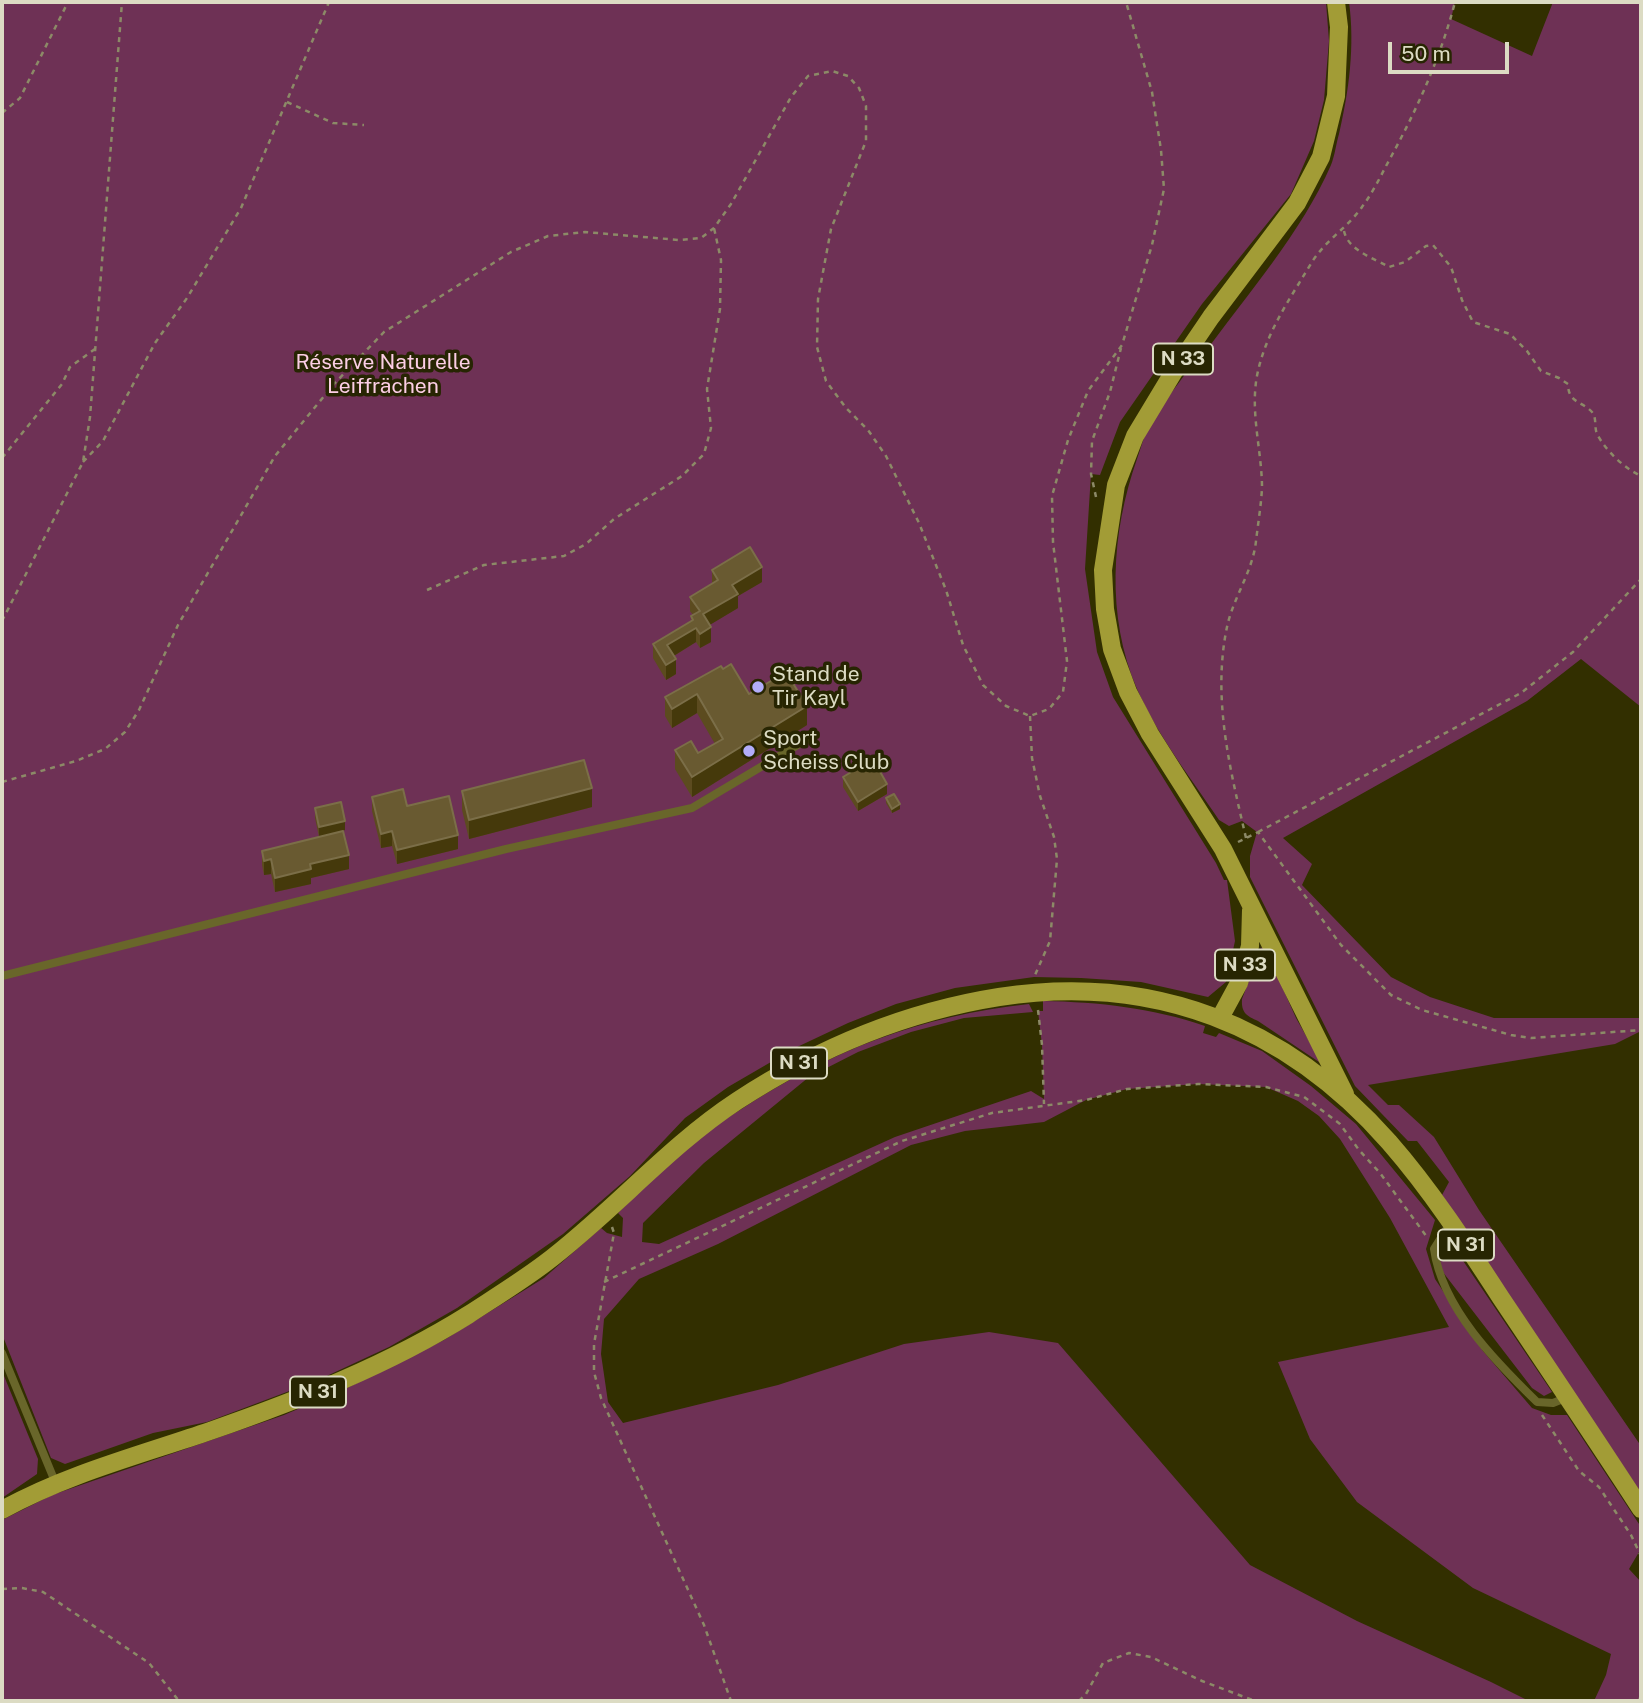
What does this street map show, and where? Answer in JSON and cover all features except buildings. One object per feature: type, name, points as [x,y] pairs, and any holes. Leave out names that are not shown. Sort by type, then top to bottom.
[{"type":"main road","name":"N 33","points":[[1220,1018],[1239,983],[1250,946],[1251,907],[1223,849],[1150,734],[1128,692],[1112,649],[1105,609],[1103,570],[1116,485],[1135,436],[1211,317],[1297,204],[1321,157],[1336,96],[1339,27],[1336,2]]},
{"type":"main road","name":"N 31","points":[[1251,907],[1350,1103]]},
{"type":"main road","name":"N 31","points":[[2,1510],[56,1484],[322,1390],[394,1356],[464,1318],[544,1264],[695,1131],[736,1101],[801,1062],[853,1037],[958,1003],[1035,991],[1068,990],[1142,996],[1220,1018],[1267,1040],[1310,1069],[1350,1103],[1388,1141],[1451,1222],[1641,1509]]},
{"type":"lane","points":[[2,976],[506,849],[692,808],[811,737]]},
{"type":"lane","points":[[1451,1222],[1434,1248],[1437,1269],[1464,1318],[1497,1363],[1537,1402],[1553,1403],[1568,1397]]},
{"type":"lane","points":[[2,1353],[56,1484]]},
{"type":"path","points":[[2,113],[20,97],[68,2]]},
{"type":"path","points":[[83,462],[90,417],[122,2]]},
{"type":"path","points":[[2,621],[83,462],[103,441],[155,343],[187,298],[241,208],[329,2]]},
{"type":"path","points":[[1091,474],[1092,441],[1110,392],[1152,245],[1164,189],[1152,92],[1126,2]]},
{"type":"path","points":[[1246,838],[1227,755],[1221,688],[1227,625],[1255,551],[1262,489],[1255,418],[1257,374],[1268,338],[1317,253],[1362,207],[1414,113],[1430,77],[1455,2]]},
{"type":"path","points":[[2,782],[76,761],[105,749],[125,732],[139,710],[177,625],[275,456],[334,384],[384,332],[511,252],[548,236],[584,232],[679,240],[701,238],[714,228],[732,204],[791,97],[808,76],[832,71],[848,76],[859,88],[866,106],[866,141],[831,229],[818,299],[817,347],[826,380],[886,456],[919,523],[946,590],[963,645],[984,685],[1006,706],[1030,716],[1049,709],[1063,692],[1067,661],[1053,542],[1052,496],[1068,440],[1088,391],[1122,345]]},
{"type":"path","points":[[287,102],[333,122],[364,125]]},
{"type":"path","points":[[427,590],[484,565],[564,556],[586,544],[614,519],[682,476],[704,454],[711,428],[707,389],[720,309],[721,260],[714,228]]},
{"type":"path","points":[[1343,229],[1345,238],[1354,248],[1389,267],[1405,261],[1426,246],[1433,245],[1451,267],[1462,300],[1474,322],[1510,334],[1541,371],[1568,384],[1572,399],[1591,411],[1595,417],[1596,432],[1622,465],[1641,476]]},
{"type":"path","points":[[2,458],[62,384],[70,367],[95,349]]},
{"type":"path","points":[[1223,849],[1521,693],[1573,652],[1641,579]]},
{"type":"path","points":[[1030,716],[1032,758],[1058,859],[1050,941],[1034,977],[1042,1045],[1044,1105]]},
{"type":"path","points":[[1258,832],[1340,945],[1391,995],[1422,1010],[1531,1038],[1641,1030]]},
{"type":"path","points":[[604,1282],[902,1141],[992,1113],[1086,1100],[1127,1089],[1198,1084],[1266,1087],[1304,1097],[1340,1124],[1380,1173],[1434,1248]]},
{"type":"path","points":[[603,1214],[611,1223],[614,1233],[594,1343],[594,1372],[601,1398],[704,1625],[731,1701]]},
{"type":"path","points":[[1537,1402],[1543,1420],[1579,1471],[1599,1487],[1632,1535],[1641,1556]]},
{"type":"path","points":[[2,1589],[22,1588],[43,1592],[149,1664],[179,1701]]},
{"type":"path","points":[[1079,1701],[1086,1694],[1103,1663],[1129,1653],[1152,1657],[1202,1681],[1255,1701]]},
{"type":"path","points":[[1639,1701],[1641,1695]]},
{"type":"green space","name":"Réserve Naturelle Leiffrächen","points":[[2,2],[1326,2],[1329,41],[1324,100],[1314,141],[1291,194],[1202,304],[1120,422],[1100,475],[1091,474],[1085,569],[1097,652],[1113,697],[1224,880],[1227,880],[1235,941],[1226,982],[1208,997],[1141,982],[1034,977],[955,988],[896,1004],[848,1023],[795,1048],[728,1087],[685,1118],[630,1176],[563,1234],[457,1308],[389,1347],[316,1381],[207,1422],[153,1433],[65,1464],[51,1458],[2,1334]]},
{"type":"green space","points":[[1349,2],[1455,2],[1451,19],[1532,56],[1553,2],[1641,2],[1641,707],[1581,659],[1527,701],[1283,838],[1312,864],[1302,885],[1391,977],[1430,997],[1494,1018],[1641,1018],[1641,1031],[1615,1044],[1368,1085],[1388,1105],[1399,1105],[1434,1137],[1479,1210],[1641,1446],[1641,1493],[1442,1195],[1449,1182],[1417,1141],[1408,1141],[1355,1086],[1250,877],[1250,856],[1257,832],[1242,821],[1229,826],[1219,820],[1164,740],[1145,706],[1127,661],[1120,633],[1117,545],[1128,487],[1144,437],[1166,400],[1196,359],[1203,355],[1289,239],[1331,165],[1343,118],[1350,68]]},
{"type":"green space","points":[[1263,944],[1296,1018],[1322,1064],[1244,1011],[1242,999]]},
{"type":"green space","points":[[1043,1001],[1126,1007],[1205,1026],[1203,1033],[1216,1037],[1219,1033],[1262,1051],[1311,1086],[1356,1124],[1435,1220],[1426,1249],[1435,1279],[1483,1351],[1532,1408],[1551,1415],[1567,1415],[1641,1527],[1641,1556],[1639,1552],[1629,1569],[1641,1582],[1641,1701],[1594,1701],[1606,1675],[1611,1654],[1473,1588],[1357,1502],[1310,1439],[1278,1362],[1449,1327],[1390,1218],[1340,1139],[1319,1116],[1298,1101],[1266,1087],[1198,1084],[1127,1089],[1086,1100],[1044,1122],[965,1131],[911,1145],[718,1244],[639,1279],[604,1319],[601,1354],[608,1402],[623,1423],[778,1385],[904,1344],[989,1332],[1058,1343],[1250,1565],[1357,1621],[1529,1701],[2,1701],[2,1520],[52,1495],[284,1415],[349,1387],[444,1340],[544,1278],[601,1228],[607,1233],[622,1237],[623,1218],[618,1213],[691,1142],[774,1089],[843,1053],[914,1027],[951,1017],[1029,1004],[1033,1012],[964,1018],[911,1032],[858,1052],[809,1077],[704,1163],[643,1223],[642,1242],[659,1244],[895,1137],[1031,1091],[1044,1099],[1038,1011],[1043,1011]]},
{"type":"green space","points":[[1453,1246],[1552,1392],[1544,1396],[1532,1388],[1439,1267],[1441,1256]]},
{"type":"green space","points":[[2,1371],[38,1459],[37,1474],[2,1498]]},
{"type":"place","name":"Stand de Tir Kayl","points":[[758,687]]},
{"type":"place","name":"Sport Scheiss Club","points":[[749,751]]}]
